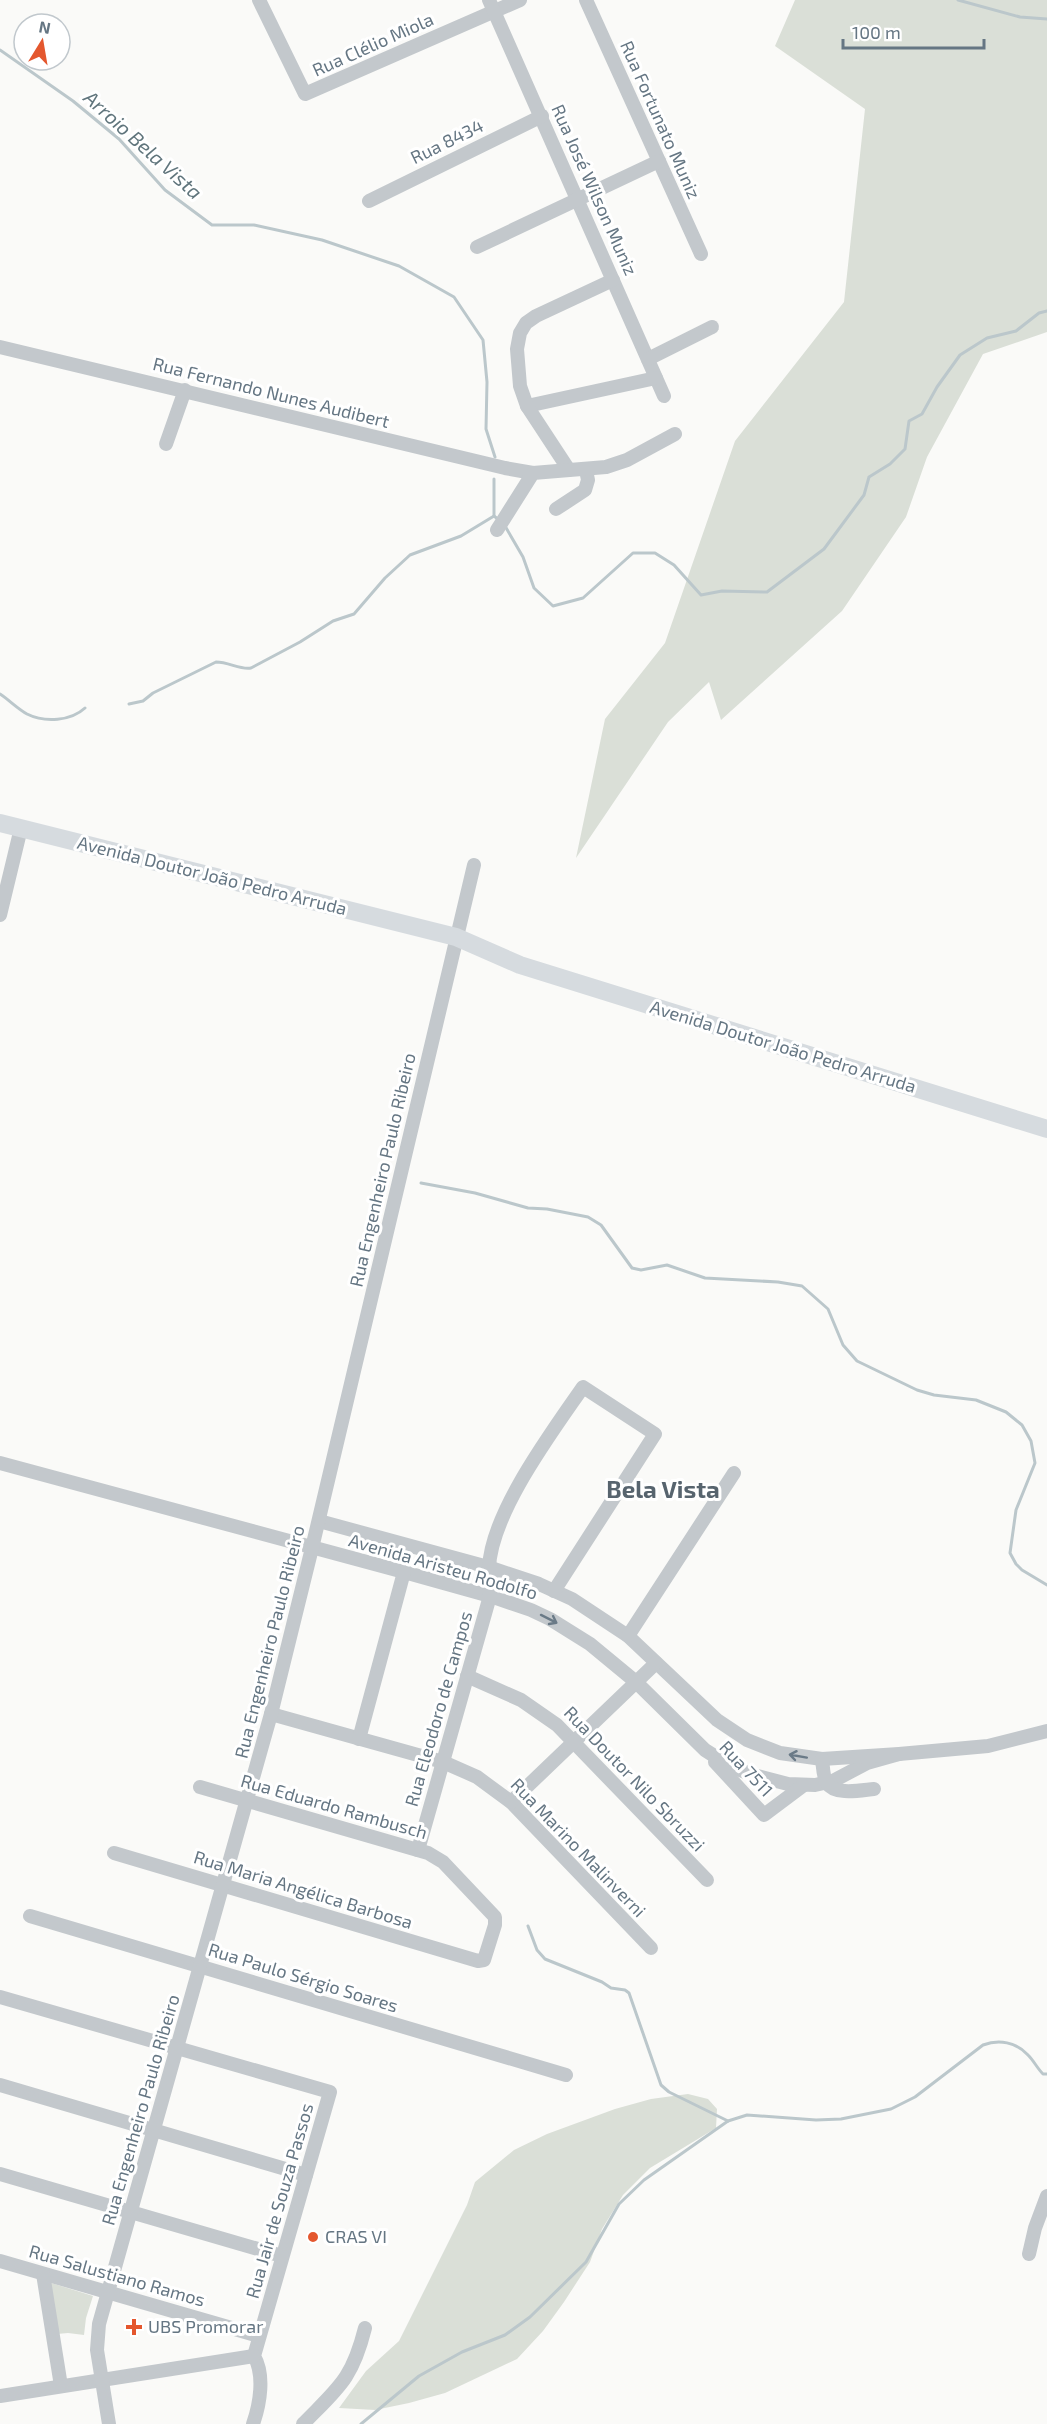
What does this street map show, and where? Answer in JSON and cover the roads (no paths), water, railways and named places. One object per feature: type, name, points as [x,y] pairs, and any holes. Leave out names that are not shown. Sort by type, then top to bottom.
[{"type":"main road","name":"Avenida Doutor João Pedro Arruda","points":[[0,823],[424,929],[447,942],[456,937],[463,947],[474,954],[520,964],[1047,1129]]},
{"type":"street","name":"Rua Clélio Miola","points":[[260,0],[305,94],[491,6],[520,0]]},
{"type":"street","name":"Rua Fortunato Muniz","points":[[586,0],[701,254]]},
{"type":"street","name":"Rua José Wilson Muniz","points":[[491,6],[542,116],[664,396]]},
{"type":"street","name":"Rua 8434","points":[[369,201],[542,116]]},
{"type":"street","points":[[477,247],[659,161]]},
{"type":"street","points":[[569,470],[527,406],[517,371],[520,333],[526,323],[613,280]]},
{"type":"street","points":[[648,359],[712,327]]},
{"type":"street","name":"Rua Fernando Nunes Audibert","points":[[0,347],[533,473]]},
{"type":"street","points":[[527,406],[656,378]]},
{"type":"street","points":[[166,444],[185,390]]},
{"type":"street","points":[[497,530],[533,473],[606,467],[627,460],[675,434]]},
{"type":"street","points":[[556,509],[585,490],[588,480],[586,470]]},
{"type":"street","points":[[0,915],[21,828]]},
{"type":"street","name":"Rua Engenheiro Paulo Ribeiro","points":[[109,2424],[97,2336],[107,2292],[271,1714],[319,1521],[474,864]]},
{"type":"street","name":"Rua Eleodoro de Campos","points":[[418,1850],[490,1596],[489,1566],[495,1540],[514,1493],[528,1468],[583,1387],[655,1434],[554,1591]]},
{"type":"street","name":"Avenida Aristeu Rodolfo","points":[[0,1463],[490,1596],[550,1619],[590,1644],[636,1682],[693,1739],[730,1766],[770,1780],[804,1785],[826,1783],[867,1763],[898,1755]]},
{"type":"street","points":[[628,1636],[734,1473]]},
{"type":"street","name":"Avenida Aristeu Rodolfo","points":[[319,1521],[489,1566],[554,1591],[587,1608],[628,1636],[698,1704],[730,1730],[762,1746],[780,1753],[822,1759],[898,1755]]},
{"type":"street","points":[[359,1739],[405,1572]]},
{"type":"street","points":[[511,1802],[656,1663]]},
{"type":"street","name":"Rua Doutor Nilo Sbruzzi","points":[[467,1676],[497,1688],[540,1711],[575,1741],[707,1880]]},
{"type":"street","name":"Rua Marino Malinverni","points":[[271,1714],[443,1762],[477,1777],[511,1802],[651,1948]]},
{"type":"street","points":[[898,1755],[988,1746],[1047,1731]]},
{"type":"street","name":"Rua 7511","points":[[693,1739],[764,1815],[804,1785]]},
{"type":"street","points":[[822,1759],[826,1783],[833,1788],[842,1791],[874,1789]]},
{"type":"street","name":"Rua Eduardo Rambusch","points":[[200,1786],[435,1856],[495,1917],[495,1925],[482,1961]]},
{"type":"street","name":"Rua Maria Angélica Barbosa","points":[[114,1853],[482,1961]]},
{"type":"street","name":"Rua Paulo Sérgio Soares","points":[[30,1916],[566,2075]]},
{"type":"street","points":[[0,1997],[177,2048]]},
{"type":"street","name":"Rua Jair de Souza Passos","points":[[177,2048],[330,2092],[254,2356],[260,2370],[258,2407],[253,2424]]},
{"type":"street","points":[[0,2085],[306,2175]]},
{"type":"street","points":[[0,2174],[282,2256]]},
{"type":"street","points":[[1029,2254],[1035,2228],[1047,2196]]},
{"type":"street","name":"Rua Salustiano Ramos","points":[[0,2261],[259,2336]]},
{"type":"street","points":[[43,2274],[61,2386]]},
{"type":"street","points":[[303,2424],[333,2394],[352,2369],[358,2356],[364,2328]]},
{"type":"street","points":[[0,2396],[254,2356]]},
{"type":"waterway","points":[[958,0],[1020,17],[1047,19]]},
{"type":"waterway","name":"Arroio Bela Vista","points":[[0,50],[73,101],[119,139],[165,190],[212,225],[254,225],[322,240],[399,266],[454,297],[483,340],[487,382],[486,429],[495,457]]},
{"type":"waterway","name":"Arroio Bela Vista","points":[[505,526],[523,557],[534,588],[553,606],[583,598],[633,553],[655,553],[674,565],[701,595],[722,591],[767,592],[824,549],[864,495],[869,477],[890,464],[905,449],[909,421],[922,414],[937,387],[960,355],[987,338],[1016,331],[1039,313],[1047,311]]},
{"type":"waterway","name":"Arroio Bela Vista","points":[[494,479],[494,516],[499,520]]},
{"type":"waterway","points":[[129,704],[143,701],[153,693],[216,662],[251,668],[300,642],[333,621],[354,614],[385,578],[410,555],[461,536],[494,516]]},
{"type":"waterway","points":[[0,694],[20,710],[42,719],[73,716],[85,708]]},
{"type":"waterway","points":[[421,1183],[475,1193],[528,1208],[547,1209],[588,1217],[601,1225],[632,1268],[641,1270],[667,1265],[705,1278],[778,1282],[802,1286],[828,1309],[843,1345],[857,1361],[917,1390],[934,1395],[976,1400],[1006,1412],[1022,1425],[1031,1441],[1035,1463],[1016,1510],[1010,1553],[1022,1570],[1047,1585]]},
{"type":"waterway","points":[[528,1926],[537,1950],[545,1959],[602,1982],[611,1988],[625,1990],[629,1993],[661,2085],[669,2092],[728,2121]]},
{"type":"waterway","points":[[361,2424],[419,2376],[462,2352],[505,2335],[530,2317],[586,2262],[619,2204],[644,2180],[728,2121],[747,2115],[816,2120],[841,2119],[891,2109],[915,2097],[983,2045],[995,2042],[1018,2047],[1030,2057],[1043,2074],[1047,2074]]},
{"type":"place","name":"CRAS VI","points":[[313,2237]]},
{"type":"place","name":"UBS Promorar","points":[[134,2327]]},
{"type":"district","name":"Bela Vista","points":[[663,1490]]}]
